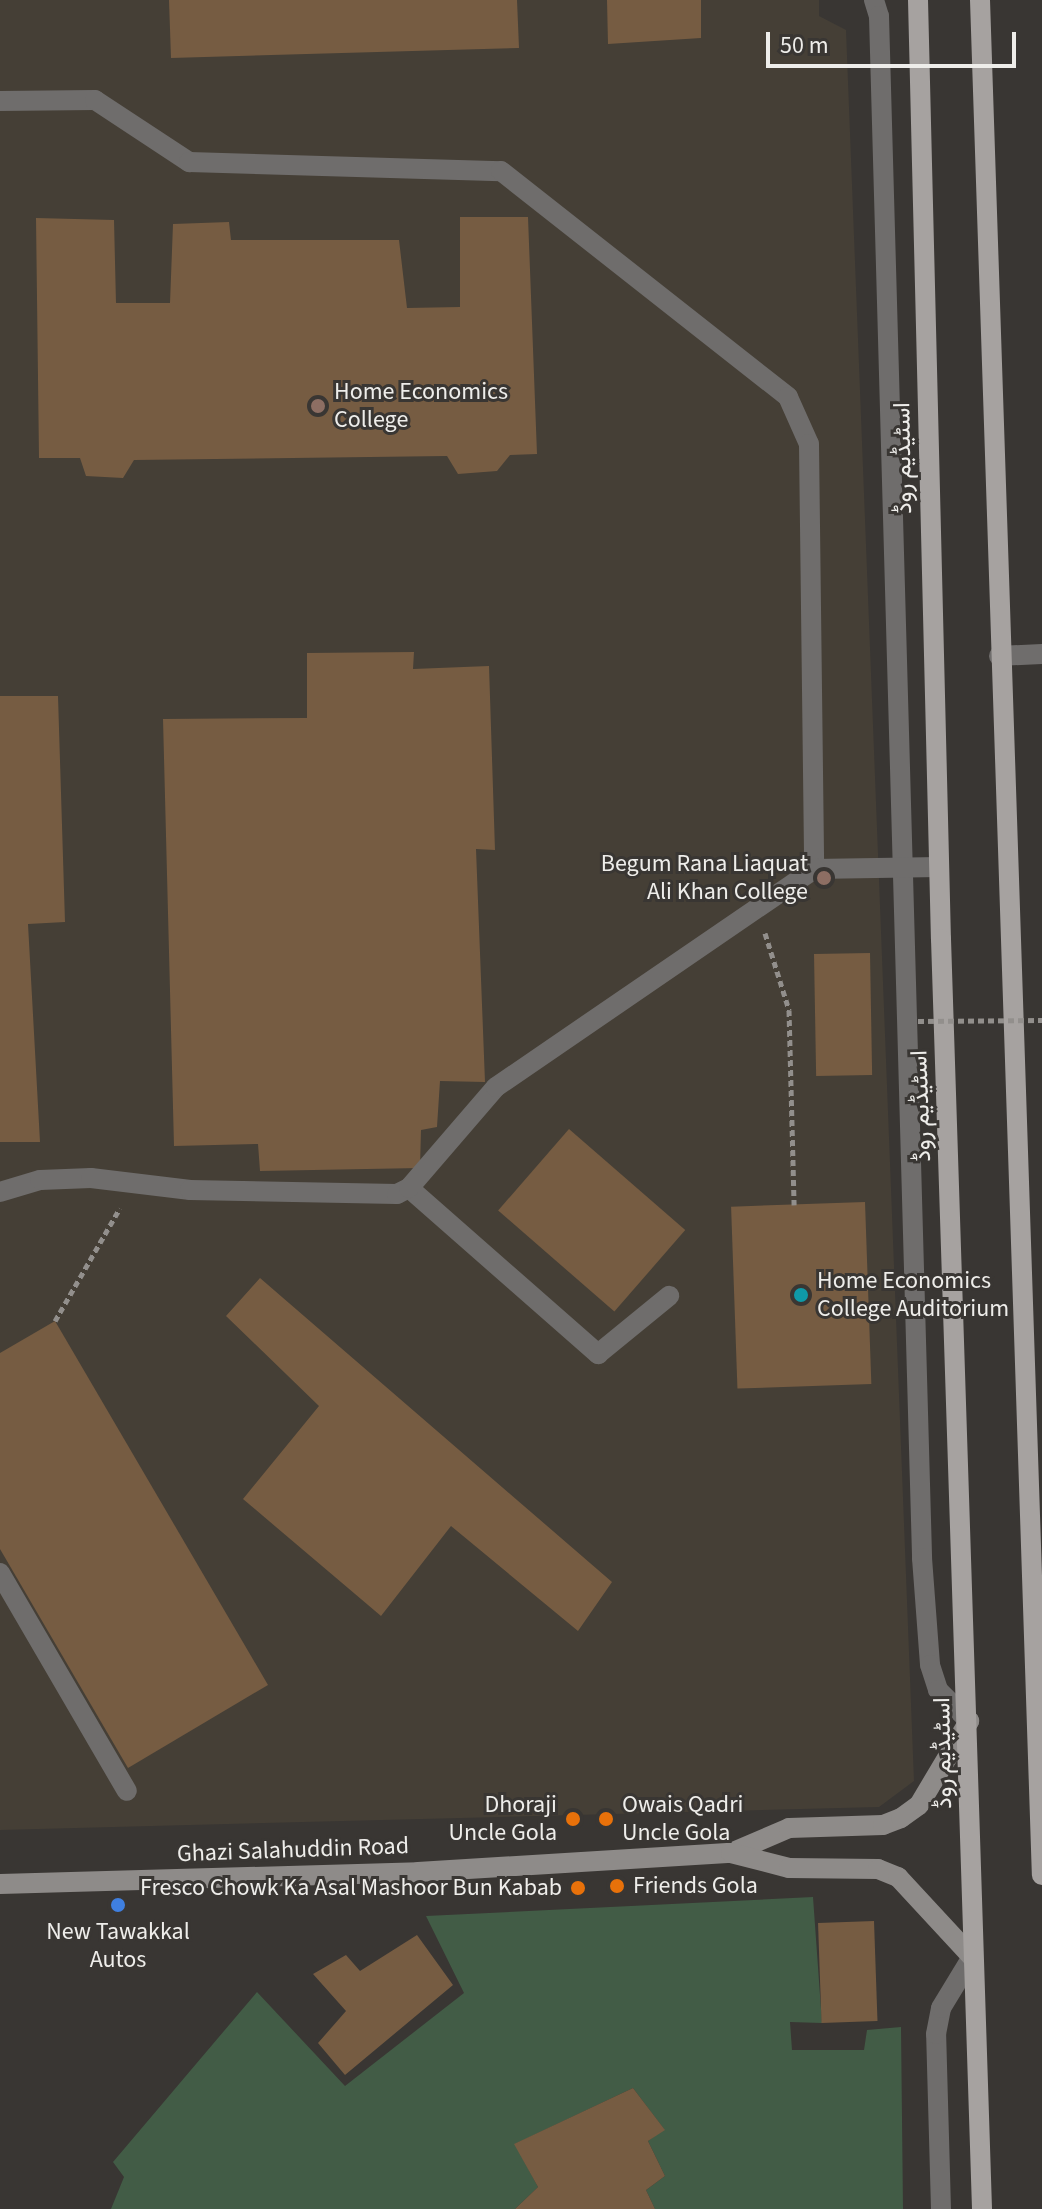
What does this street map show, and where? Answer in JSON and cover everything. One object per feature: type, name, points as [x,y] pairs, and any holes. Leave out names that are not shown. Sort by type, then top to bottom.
[{"type":"main road","name":"اسٹیڈیم روڈ","points":[[918,0],[939,867],[969,1721],[972,1957],[982,2209]]},
{"type":"main road","points":[[980,0],[999,656],[1042,1875]]},
{"type":"main road","name":"Ghazi Salahuddin Road","points":[[731,1853],[789,1828],[883,1825],[901,1818],[919,1805],[969,1721]]},
{"type":"main road","name":"Ghazi Salahuddin Road","points":[[0,1884],[418,1872],[731,1853],[789,1868],[878,1869],[898,1877],[972,1957]]},
{"type":"lane","points":[[874,0],[879,16],[899,867],[926,1626],[938,1690],[969,1721]]},
{"type":"lane","points":[[0,101],[95,100],[189,162],[501,171],[788,397],[809,444],[814,869]]},
{"type":"lane","points":[[999,656],[1042,654]]},
{"type":"lane","points":[[0,1192],[40,1180],[134,1183],[203,1191],[397,1194],[409,1188],[496,1087],[814,869],[939,867]]},
{"type":"lane","points":[[409,1188],[598,1354],[669,1296]]},
{"type":"lane","points":[[0,1573],[127,1791]]},
{"type":"lane","points":[[941,2209],[936,2034],[941,2008],[972,1957]]},
{"type":"path","points":[[757,909],[789,1010],[794,1205]]},
{"type":"path","points":[[918,1021],[1042,1020]]},
{"type":"path","points":[[55,1321],[134,1183]]},
{"type":"shaded area","points":[[0,0],[819,0],[819,16],[846,30],[914,1781],[879,1807],[0,1830]]},
{"type":"green space","points":[[813,1897],[822,2023],[790,2022],[792,2050],[864,2050],[867,2030],[901,2027],[903,2209],[655,2209],[646,2190],[665,2176],[648,2141],[664,2129],[633,2088],[515,2144],[538,2187],[515,2209],[111,2209],[124,2177],[113,2162],[257,1992],[345,2086],[464,1993],[426,1916]]},
{"type":"building","points":[[169,0],[517,0],[519,48],[171,58]]},
{"type":"building","points":[[607,0],[701,0],[701,38],[608,44]]},
{"type":"building","name":"Home Economics College","points":[[460,217],[528,217],[537,454],[510,455],[497,471],[458,474],[447,456],[134,460],[123,478],[86,476],[80,458],[39,458],[36,218],[114,220],[116,303],[170,303],[173,224],[229,222],[231,240],[399,240],[407,308],[460,307]]},
{"type":"building","points":[[414,652],[413,669],[489,666],[495,850],[476,849],[485,1082],[440,1081],[437,1127],[421,1130],[420,1168],[260,1171],[258,1144],[174,1146],[163,719],[307,718],[307,653]]},
{"type":"building","points":[[0,696],[58,696],[65,922],[28,924],[40,1142],[0,1142]]},
{"type":"building","points":[[870,953],[872,1075],[816,1076],[814,954]]},
{"type":"building","points":[[569,1129],[685,1230],[614,1312],[498,1211]]},
{"type":"building","name":"Home Economics College Auditorium","points":[[865,1202],[871,1384],[737,1389],[731,1207]]},
{"type":"building","points":[[260,1278],[612,1582],[578,1631],[451,1526],[381,1616],[243,1499],[319,1406],[226,1316]]},
{"type":"building","points":[[55,1321],[268,1685],[128,1768],[0,1549],[0,1353]]},
{"type":"building","points":[[874,1921],[877,2021],[822,2023],[818,1923]]},
{"type":"building","points":[[417,1935],[453,1985],[345,2075],[318,2043],[346,2011],[313,1974],[346,1955],[360,1971]]},
{"type":"building","points":[[633,2088],[665,2130],[648,2141],[665,2176],[646,2190],[655,2209],[515,2209],[538,2187],[514,2144]]},
{"type":"place","name":"Home Economics College","points":[[318,406]]},
{"type":"place","name":"Begum Rana Liaquat Ali Khan College","points":[[824,878]]},
{"type":"place","name":"Home Economics College Auditorium","points":[[801,1295]]},
{"type":"place","name":"Dhoraji Uncle Gola","points":[[573,1819]]},
{"type":"place","name":"Owais Qadri Uncle Gola","points":[[606,1819]]},
{"type":"place","name":"Friends Gola","points":[[617,1886]]},
{"type":"place","name":"Fresco Chowk Ka Asal Mashoor Bun Kabab","points":[[578,1888]]},
{"type":"place","name":"New Tawakkal Autos","points":[[118,1905]]}]
